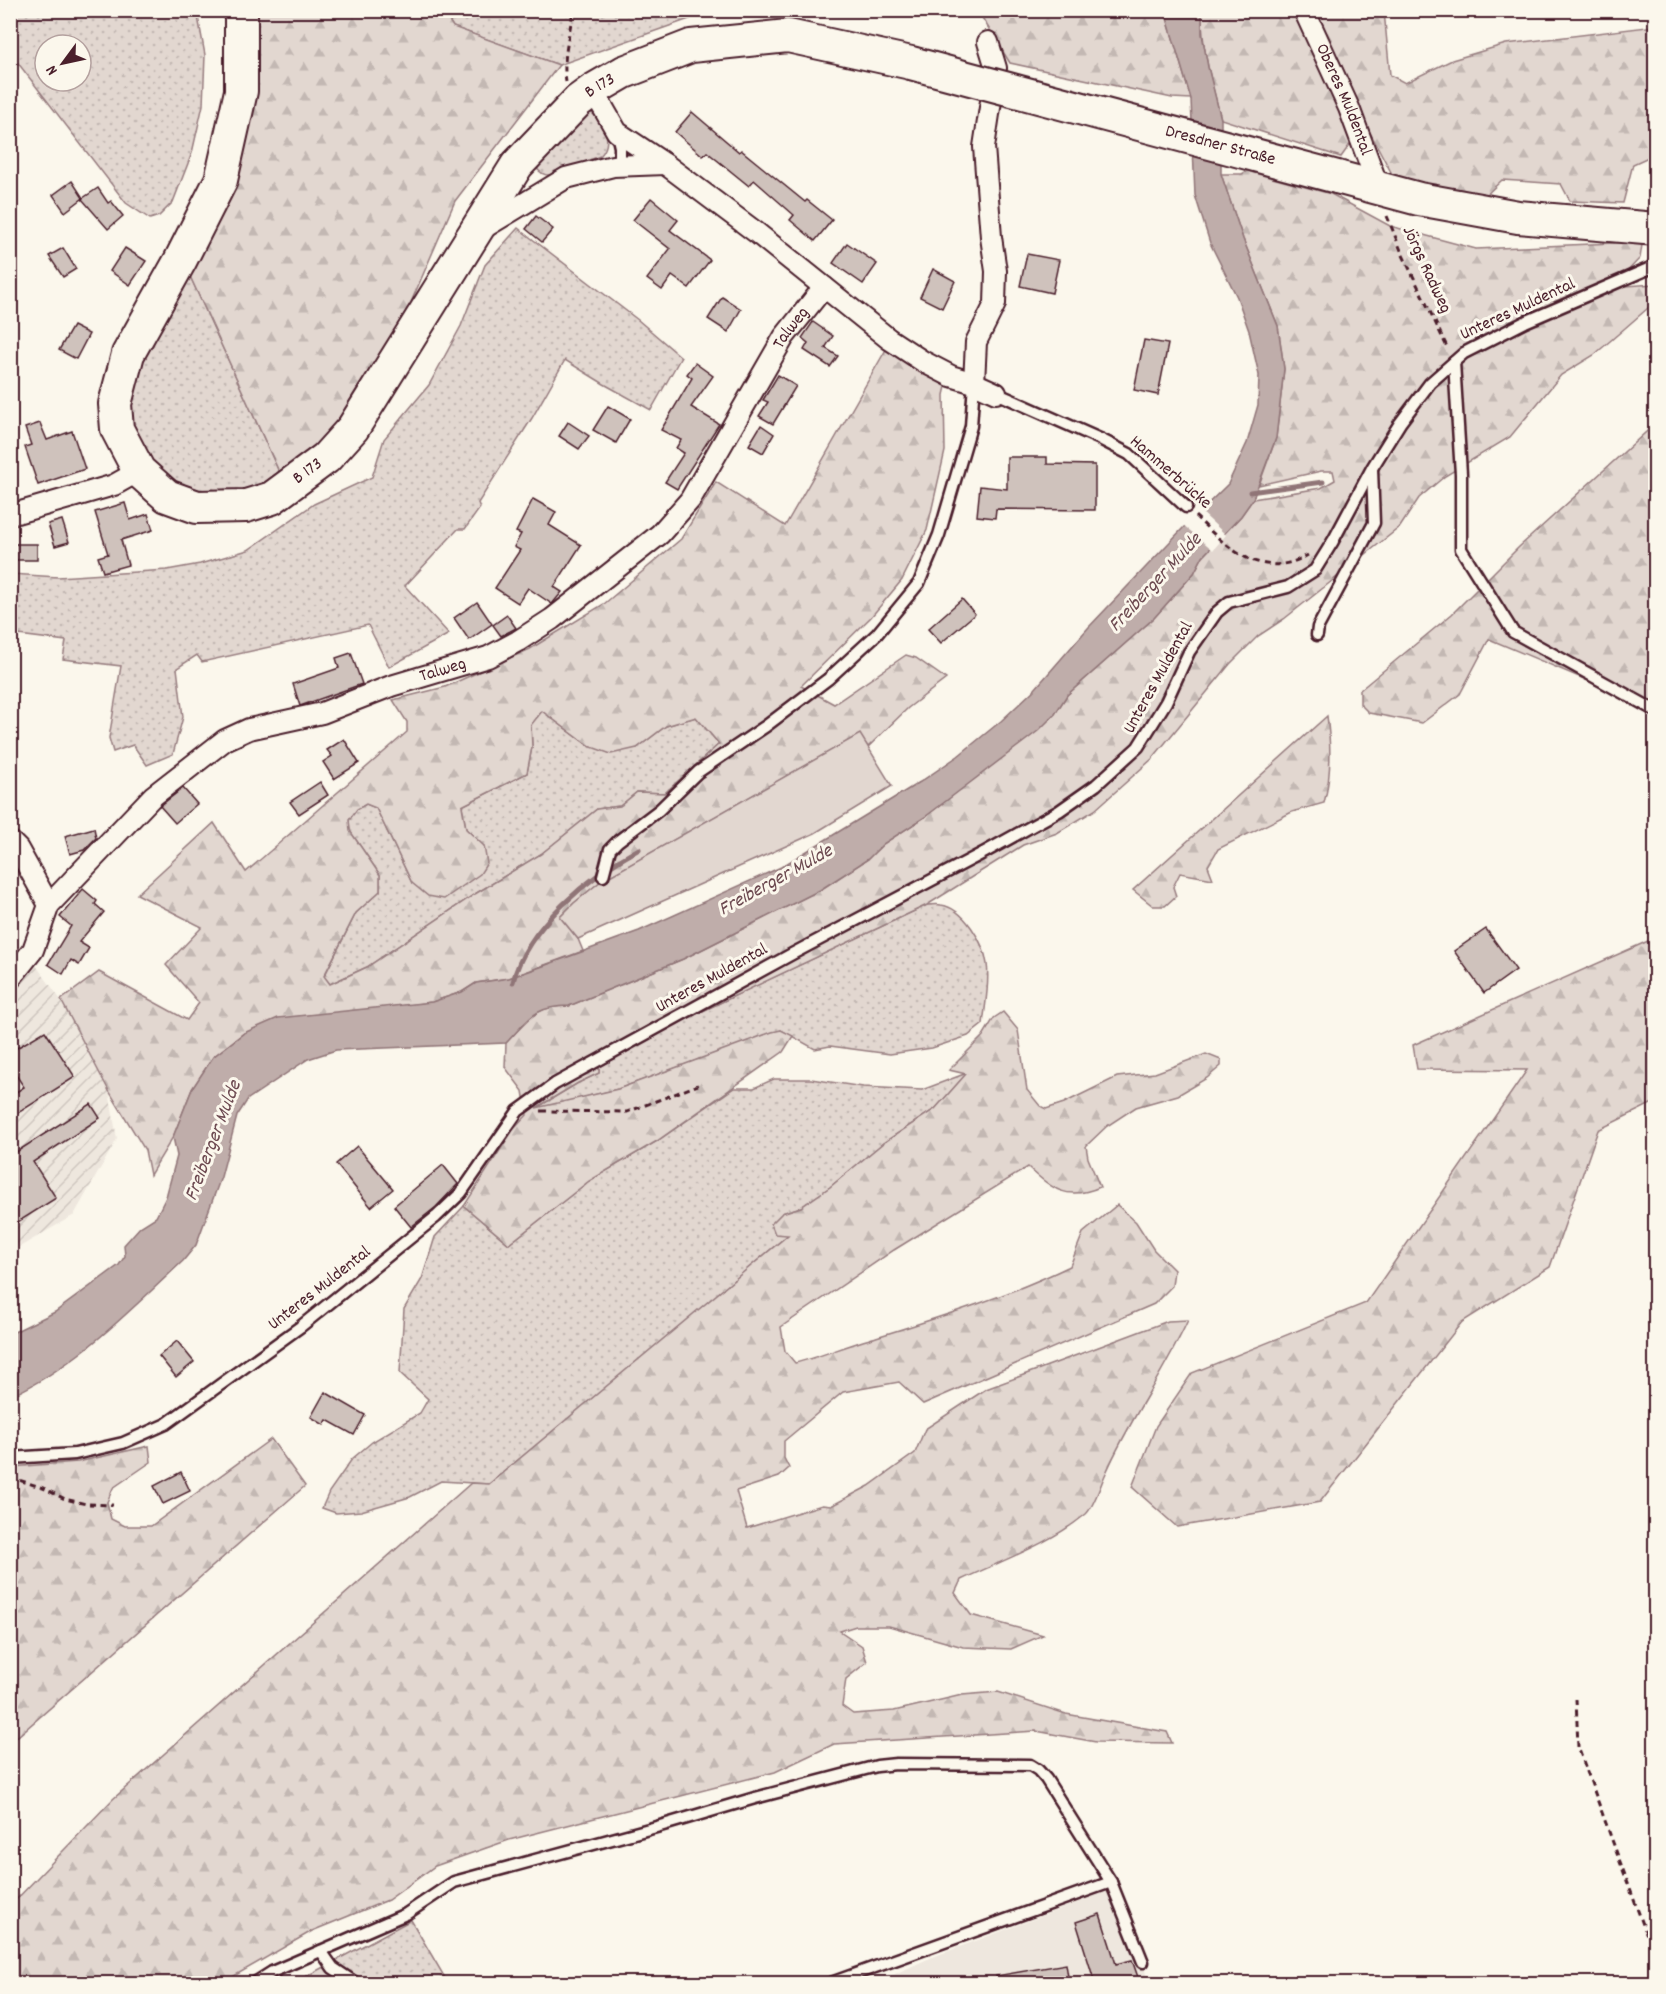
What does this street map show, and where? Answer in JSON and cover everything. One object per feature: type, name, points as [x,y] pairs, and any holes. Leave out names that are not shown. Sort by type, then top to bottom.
[{"type":"main road","name":"B 173","points":[[241,10],[241,91],[221,180],[180,261],[128,354],[115,404],[117,429],[139,471],[167,496],[197,507],[246,506],[272,498],[326,458],[353,428],[517,165],[586,95],[624,72],[691,46],[788,36]]},
{"type":"main road","name":"Dresdner Straße","points":[[788,36],[911,63],[1435,203],[1518,217],[1656,229]]},
{"type":"street","name":"Oberes Muldental","points":[[1304,10],[1349,108],[1379,189]]},
{"type":"street","points":[[974,383],[976,342],[995,304],[996,271],[984,147],[996,68],[988,42]]},
{"type":"street","points":[[586,95],[617,132],[665,164],[757,233],[889,339],[924,362],[951,376],[996,393]]},
{"type":"street","points":[[473,235],[566,178],[613,166],[665,164]]},
{"type":"street","name":"Talweg","points":[[10,979],[30,957],[49,905],[153,796],[225,740],[249,729],[322,713],[391,686],[488,657],[552,619],[660,534],[690,500],[784,337],[824,287]]},
{"type":"street","points":[[10,515],[114,485],[139,471]]},
{"type":"street","points":[[10,841],[18,849],[49,905]]},
{"type":"lane","points":[[613,166],[617,164],[620,156],[617,132]]},
{"type":"lane","name":"Unteres Muldental","points":[[10,1458],[75,1454],[123,1443],[166,1424],[300,1327],[436,1217],[461,1193],[518,1111],[555,1084],[792,954],[985,852],[1059,810],[1096,785],[1138,747],[1166,702],[1189,652],[1216,612],[1229,602],[1288,587],[1315,570],[1372,468],[1400,423],[1430,383],[1464,352],[1656,264]]},
{"type":"lane","points":[[1454,362],[1461,474],[1461,549],[1513,632],[1656,711]]},
{"type":"lane","points":[[603,876],[610,849],[618,840],[659,810],[698,772],[766,726],[828,679],[877,634],[919,583],[939,535],[971,426],[974,383]]},
{"type":"lane","name":"Hammerbrücke","points":[[996,393],[1130,454],[1186,507]]},
{"type":"lane","points":[[1317,635],[1318,627],[1374,523],[1372,468]]},
{"type":"lane","points":[[253,1983],[272,1972],[406,1914],[454,1882],[755,1798],[877,1766],[896,1764],[1030,1765],[1038,1770],[1111,1882],[1143,1962]]},
{"type":"lane","points":[[828,1983],[1111,1882]]},
{"type":"lane","points":[[321,1951],[333,1968],[357,1983]]},
{"type":"path","points":[[573,10],[564,63],[566,81],[586,95]]},
{"type":"path","name":"Jörgs Radweg","points":[[1379,189],[1390,226],[1454,362]]},
{"type":"path","name":"Hammerbrücke","points":[[1186,507],[1221,541],[1243,558],[1276,565],[1298,561],[1333,541]]},
{"type":"path","points":[[518,1111],[627,1112],[698,1085]]},
{"type":"path","points":[[10,1477],[43,1488],[65,1499],[86,1504],[112,1505]]},
{"type":"path","points":[[1576,1699],[1578,1747],[1656,1960]]},
{"type":"shaded area","points":[[30,957],[61,1000],[109,1091],[117,1139],[74,1215],[11,1252],[11,979]]},
{"type":"shaded area","points":[[1111,1882],[1143,1962],[1148,1983],[873,1984],[930,1958],[1108,1891]]},
{"type":"green space","points":[[11,10],[197,11],[205,55],[203,105],[192,153],[173,202],[159,216],[150,219],[126,203],[41,93],[93,93],[93,33],[33,33],[33,83],[11,54]]},
{"type":"green space","points":[[253,11],[443,11],[453,27],[559,65],[455,201],[402,323],[328,436],[281,476],[189,274]]},
{"type":"green space","points":[[443,11],[712,11],[559,65],[453,27]]},
{"type":"green space","points":[[978,11],[1165,11],[1191,99],[1172,98],[1010,63]]},
{"type":"green space","points":[[1202,11],[1384,11],[1390,75],[1405,83],[1452,60],[1506,44],[1655,26],[1655,154],[1633,164],[1623,203],[1570,201],[1561,184],[1502,180],[1483,198],[1405,180],[1392,174],[1358,110],[1354,139],[1341,157],[1221,119],[1205,52]]},
{"type":"green space","points":[[589,111],[603,126],[607,138],[600,156],[554,174],[545,175],[540,172],[537,163]]},
{"type":"green space","points":[[1247,171],[1331,194],[1390,226],[1476,249],[1636,242],[1642,245],[1640,258],[1621,278],[1626,286],[1655,284],[1655,302],[1594,355],[1561,375],[1510,437],[1445,476],[1419,498],[1400,527],[1284,619],[1258,636],[1230,664],[1152,759],[1095,810],[1057,833],[1023,845],[927,905],[599,1060],[599,1073],[536,1108],[618,1089],[772,1032],[781,1030],[793,1036],[783,1052],[657,1141],[589,1181],[509,1244],[464,1206],[513,1130],[527,1115],[523,1091],[505,1067],[506,1043],[527,1021],[539,1011],[569,1006],[683,959],[820,890],[868,859],[883,844],[925,817],[1055,714],[1067,695],[1154,618],[1194,573],[1203,556],[1241,516],[1253,499],[1321,488],[1335,480],[1333,471],[1321,471],[1259,485],[1276,438],[1284,369],[1278,326],[1243,239],[1221,174],[1242,174]]},
{"type":"green space","points":[[518,228],[638,320],[681,357],[651,410],[565,360],[532,418],[478,503],[480,508],[465,529],[458,529],[405,586],[449,634],[389,667],[368,625],[202,662],[197,655],[177,668],[183,717],[173,754],[147,765],[133,745],[113,752],[109,738],[121,666],[63,659],[66,641],[11,634],[11,574],[58,577],[167,570],[200,564],[248,550],[314,504],[372,477],[384,439],[429,385],[461,326],[485,265]]},
{"type":"green space","points":[[189,274],[281,476],[238,492],[224,494],[196,490],[171,477],[160,468],[143,446],[131,417],[131,398],[141,365],[155,334]]},
{"type":"green space","points":[[896,332],[950,370],[944,395],[945,451],[927,530],[902,580],[871,617],[801,686],[834,704],[906,655],[916,658],[946,679],[908,708],[868,747],[859,735],[601,881],[560,917],[578,939],[583,951],[509,978],[476,983],[462,992],[432,1002],[350,1012],[244,1033],[213,1057],[192,1089],[173,1137],[150,1175],[145,1150],[109,1091],[61,1000],[99,972],[187,1020],[199,1003],[166,965],[202,927],[137,894],[214,823],[246,872],[407,732],[407,722],[393,700],[445,687],[530,649],[604,604],[681,539],[716,482],[785,526]],"holes":[[[542,711],[589,746],[611,754],[637,748],[666,726],[696,717],[719,744],[665,793],[637,792],[620,806],[597,809],[541,854],[475,894],[367,967],[330,984],[324,976],[356,913],[380,891],[380,875],[350,831],[349,820],[357,809],[366,804],[376,808],[412,883],[428,896],[444,899],[480,874],[487,863],[484,846],[466,829],[462,806],[527,773],[532,747],[531,725]]]},
{"type":"green space","points":[[1655,424],[1655,709],[1489,639],[1460,694],[1422,723],[1369,713],[1360,704],[1360,690],[1452,614],[1519,547]]},
{"type":"green space","points":[[542,711],[589,746],[637,748],[666,726],[696,717],[719,744],[665,793],[637,792],[620,806],[597,809],[541,854],[475,894],[367,967],[330,984],[324,977],[356,913],[380,891],[380,875],[350,831],[349,820],[357,809],[366,804],[376,808],[412,883],[484,846],[466,829],[462,806],[527,773],[532,747],[531,724]]},
{"type":"green space","points":[[1327,716],[1330,760],[1324,803],[1292,812],[1218,849],[1208,866],[1213,879],[1180,873],[1173,887],[1176,896],[1165,906],[1153,906],[1133,890]]},
{"type":"green space","points":[[860,734],[892,786],[815,833],[578,939],[560,917],[601,881]]},
{"type":"green space","points":[[927,905],[941,905],[957,913],[972,928],[982,946],[988,979],[983,1024],[968,1036],[932,1048],[890,1054],[830,1046],[815,1049],[781,1030],[618,1089],[533,1110],[599,1073],[599,1060]]},
{"type":"green space","points":[[1655,938],[1655,1102],[1598,1130],[1550,1267],[1462,1322],[1320,1502],[1177,1527],[1132,1487],[1156,1426],[1192,1373],[1366,1303],[1527,1070],[1417,1069],[1413,1045]]},
{"type":"green space","points":[[1003,1012],[1018,1030],[1027,1090],[1040,1106],[1046,1109],[1064,1103],[1117,1077],[1155,1073],[1206,1054],[1221,1060],[1221,1066],[1207,1078],[1178,1095],[1136,1107],[1107,1126],[1086,1146],[1088,1158],[1100,1187],[1079,1193],[1061,1191],[1045,1182],[1028,1167],[894,1250],[781,1327],[785,1351],[795,1363],[804,1361],[1021,1288],[1070,1266],[1083,1233],[1117,1205],[1136,1222],[1154,1250],[1174,1270],[1172,1286],[1154,1304],[923,1404],[899,1382],[843,1392],[784,1441],[784,1458],[789,1468],[779,1477],[736,1491],[747,1528],[822,1505],[831,1506],[869,1486],[915,1453],[925,1429],[986,1389],[1168,1321],[1188,1320],[1115,1453],[1089,1511],[1072,1525],[1042,1543],[961,1580],[955,1593],[971,1615],[1043,1635],[1011,1649],[963,1647],[889,1626],[856,1626],[840,1631],[862,1646],[867,1662],[846,1679],[842,1706],[853,1714],[894,1711],[962,1695],[998,1692],[1066,1714],[1167,1732],[1172,1743],[1096,1742],[1036,1731],[834,1744],[775,1772],[509,1840],[435,1866],[388,1900],[312,1931],[222,1983],[11,1983],[11,1905],[113,1799],[471,1483],[489,1484],[788,1235],[775,1234],[771,1224],[782,1213],[801,1207],[830,1187],[883,1143],[935,1109],[966,1074],[949,1070],[983,1036],[994,1018]]},
{"type":"green space","points":[[967,1073],[935,1109],[883,1143],[830,1187],[801,1207],[782,1213],[789,1234],[489,1484],[441,1481],[410,1497],[361,1511],[336,1513],[322,1508],[329,1492],[352,1459],[372,1442],[420,1413],[428,1399],[400,1373],[404,1309],[422,1279],[435,1237],[464,1206],[509,1244],[589,1181],[657,1141],[734,1088],[754,1088],[774,1079],[811,1079],[863,1087],[922,1090]]},
{"type":"green space","points":[[271,1439],[305,1486],[11,1742],[11,1467],[78,1462],[149,1446],[151,1462],[113,1488],[107,1502],[111,1519],[125,1526],[151,1526]]},
{"type":"green space","points":[[411,1920],[448,1983],[292,1984]]},
{"type":"water","name":"Freiberger Mulde","points":[[1165,11],[1202,11],[1202,34],[1221,119],[1221,174],[1243,239],[1278,326],[1284,369],[1276,438],[1253,499],[1241,516],[1203,556],[1194,573],[1154,618],[1067,695],[1055,714],[1038,731],[925,817],[883,844],[868,859],[820,890],[683,959],[569,1006],[539,1012],[506,1043],[336,1050],[308,1059],[248,1099],[237,1116],[221,1177],[196,1245],[183,1261],[102,1336],[59,1369],[11,1396],[10,1334],[55,1312],[119,1265],[125,1256],[124,1245],[140,1227],[156,1217],[166,1197],[177,1156],[173,1137],[192,1089],[213,1057],[244,1033],[278,1018],[432,1002],[462,992],[476,983],[509,978],[639,931],[781,867],[920,782],[958,756],[1001,721],[1035,689],[1088,628],[1228,484],[1247,443],[1258,405],[1259,375],[1249,331],[1237,297],[1210,243],[1195,195],[1191,99]]},
{"type":"pier","points":[[1198,509],[1226,535],[1213,550],[1182,524]]},
{"type":"building","points":[[692,112],[739,152],[741,150],[805,202],[807,200],[832,220],[815,241],[790,220],[794,215],[754,180],[749,186],[707,152],[703,156],[675,132]]},
{"type":"building","points":[[72,181],[83,198],[98,188],[108,203],[111,201],[123,216],[108,229],[82,199],[65,212],[53,195]]},
{"type":"building","points":[[651,198],[678,220],[670,230],[710,260],[689,288],[672,276],[662,290],[647,279],[670,249],[633,220]]},
{"type":"building","points":[[536,216],[553,229],[542,242],[526,229]]},
{"type":"building","points":[[847,243],[877,264],[863,284],[833,263]]},
{"type":"building","points":[[63,248],[76,269],[63,277],[49,256]]},
{"type":"building","points":[[125,248],[146,261],[130,285],[110,271]]},
{"type":"building","points":[[1027,254],[1059,260],[1052,293],[1020,286]]},
{"type":"building","points":[[933,269],[955,281],[942,308],[920,297]]},
{"type":"building","points":[[722,297],[741,309],[728,332],[708,319]]},
{"type":"building","points":[[813,322],[833,336],[825,348],[838,356],[830,367],[804,350],[808,343],[802,338]]},
{"type":"building","points":[[73,326],[89,334],[76,359],[59,350]]},
{"type":"building","points":[[1144,340],[1168,344],[1158,395],[1134,390]]},
{"type":"building","points":[[695,363],[713,376],[691,407],[719,424],[677,489],[665,482],[684,453],[676,448],[681,440],[661,430],[692,378],[687,374]]},
{"type":"building","points":[[778,375],[796,386],[773,424],[759,416],[768,402],[763,400]]},
{"type":"building","points":[[608,406],[630,419],[616,443],[593,430]]},
{"type":"building","points":[[568,422],[589,436],[579,449],[559,436]]},
{"type":"building","points":[[40,423],[47,440],[72,431],[85,469],[38,485],[25,447],[31,445],[25,428]]},
{"type":"building","points":[[761,425],[774,434],[763,453],[749,445]]},
{"type":"building","points":[[1007,457],[1047,457],[1047,464],[1095,465],[1095,510],[996,509],[995,518],[977,516],[980,486],[1007,489]]},
{"type":"building","points":[[533,499],[556,512],[549,525],[581,545],[554,587],[562,592],[552,604],[528,588],[518,603],[495,588],[520,550],[514,547],[521,534],[516,532]]},
{"type":"building","points":[[125,503],[130,520],[148,514],[153,530],[121,540],[128,565],[103,572],[98,557],[108,554],[95,512]]},
{"type":"building","points":[[62,520],[69,542],[55,546],[48,524]]},
{"type":"building","points":[[10,544],[37,544],[37,560],[10,560]]},
{"type":"building","points":[[962,599],[975,614],[941,643],[928,629]]},
{"type":"building","points":[[477,602],[492,624],[469,640],[454,618]]},
{"type":"building","points":[[507,615],[516,628],[501,636],[493,625]]},
{"type":"building","points":[[351,653],[362,684],[300,706],[293,684],[339,668],[336,658]]},
{"type":"building","points":[[344,739],[359,763],[334,779],[323,762],[332,756],[327,750]]},
{"type":"building","points":[[320,782],[328,795],[299,814],[290,802]]},
{"type":"building","points":[[183,788],[197,804],[175,823],[160,806]]},
{"type":"building","points":[[94,828],[96,838],[84,850],[70,854],[65,836]]},
{"type":"building","points":[[83,889],[97,901],[95,904],[104,912],[79,942],[89,948],[79,965],[71,960],[63,974],[48,964],[71,926],[60,917]]},
{"type":"building","points":[[1486,929],[1516,970],[1484,993],[1454,951]]},
{"type":"building","points":[[45,1031],[75,1077],[10,1118],[10,1096],[24,1087],[10,1066],[10,1052]]},
{"type":"building","points":[[91,1104],[100,1118],[33,1162],[56,1198],[10,1227],[10,1156]]},
{"type":"building","points":[[357,1146],[393,1189],[371,1207],[336,1164]]},
{"type":"building","points":[[443,1165],[458,1184],[436,1207],[411,1227],[394,1206]]},
{"type":"building","points":[[177,1341],[194,1362],[176,1377],[159,1356]]},
{"type":"building","points":[[325,1392],[365,1415],[354,1435],[327,1420],[324,1425],[311,1417]]},
{"type":"building","points":[[181,1472],[190,1491],[163,1504],[154,1486]]},
{"type":"building","points":[[1100,1914],[1116,1964],[1132,1960],[1140,1983],[1095,1983],[1076,1922]]},
{"type":"building","points":[[1066,1964],[1069,1983],[997,1983],[996,1976]]},
{"type":"waterway","points":[[1250,492],[1323,482]]},
{"type":"waterway","points":[[513,982],[520,962],[531,942],[563,905],[601,873],[639,849]]}]
